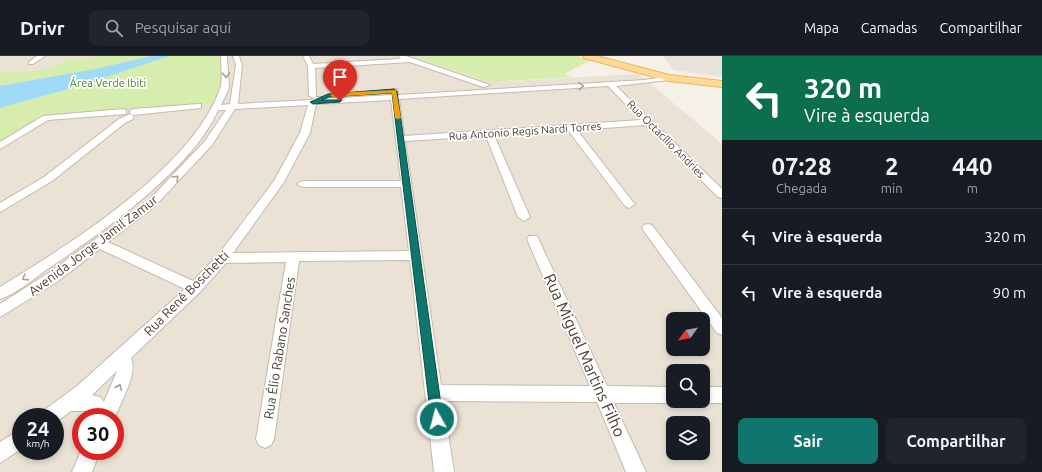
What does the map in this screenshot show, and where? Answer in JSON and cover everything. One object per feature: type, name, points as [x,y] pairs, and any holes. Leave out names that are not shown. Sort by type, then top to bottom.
[{"type":"main road","points":[[587,56],[604,58],[666,72],[722,79]]},
{"type":"main road","points":[[604,58],[722,95]]},
{"type":"main road","points":[[670,78],[722,84]]},
{"type":"street","points":[[31,64],[42,56]]},
{"type":"street","name":"Avenida Jorge Jamil Zamur","points":[[0,294],[65,254],[142,195],[199,137],[225,106],[224,93],[227,78],[224,56]]},
{"type":"street","name":"Avenida Jorge Jamil Zamur","points":[[0,311],[52,278],[151,204],[209,143],[225,106],[239,65],[236,56]]},
{"type":"street","name":"Rua Renê Boschetti","points":[[61,408],[122,356],[194,288],[223,258],[279,182],[305,133],[313,99],[311,66],[306,56]]},
{"type":"street","points":[[390,61],[399,56],[486,85]]},
{"type":"street","points":[[604,58],[634,73],[644,82]]},
{"type":"street","points":[[311,66],[409,60]]},
{"type":"street","points":[[225,106],[246,106],[313,99],[516,87],[634,73]]},
{"type":"street","points":[[462,77],[466,83],[462,87]]},
{"type":"street","points":[[527,86],[610,84],[644,82],[670,78]]},
{"type":"street","name":"Rua Octacílio Andries","points":[[610,84],[722,194]]},
{"type":"street","points":[[246,106],[247,102],[301,97],[313,99],[328,95],[395,94],[486,85],[516,87]]},
{"type":"street","points":[[395,94],[444,472]]},
{"type":"street","points":[[225,106],[301,97]]},
{"type":"street","points":[[0,146],[42,120],[51,117],[124,115],[198,106]]},
{"type":"street","points":[[0,208],[48,179],[124,115]]},
{"type":"street","name":"Rua Antonio Regis Nardi Torres","points":[[401,139],[649,122]]},
{"type":"street","points":[[571,128],[629,204]]},
{"type":"street","points":[[490,133],[524,217]]},
{"type":"street","points":[[302,184],[407,184]]},
{"type":"street","points":[[648,228],[722,329]]},
{"type":"street","name":"Rua Miguel Martins Filho","points":[[533,239],[636,472]]},
{"type":"street","points":[[99,243],[194,288]]},
{"type":"street","points":[[223,258],[416,255]]},
{"type":"street","name":"Rua Élio Rabano Sanches","points":[[265,439],[293,257]]},
{"type":"street","points":[[110,408],[124,375],[126,364],[122,356]]},
{"type":"street","points":[[434,393],[666,395]]},
{"type":"street","points":[[710,395],[722,395]]},
{"type":"street","points":[[68,403],[94,403],[98,408]]},
{"type":"street","points":[[0,454],[12,445]]},
{"type":"street","points":[[82,472],[87,460]]},
{"type":"shaded area","points":[[0,56],[412,56],[490,82],[639,74],[722,144],[722,472],[0,472]]},
{"type":"shaded area","points":[[663,56],[722,56],[722,77],[674,70]]},
{"type":"green space","name":"Área Verde Ibiti","points":[[105,56],[220,56],[222,69],[221,81],[214,104],[54,113],[46,115],[0,142],[0,71],[21,73],[56,66],[71,57],[78,59]]},
{"type":"green space","points":[[412,56],[577,56],[591,60],[564,74],[573,77],[489,82]]},
{"type":"water","points":[[152,56],[169,56],[86,84],[0,108],[0,86],[95,69]]},
{"type":"slow traffic","points":[[333,95],[394,91],[398,118]]},
{"type":"route","points":[[340,101],[313,102],[328,95],[394,91],[437,419]]}]
